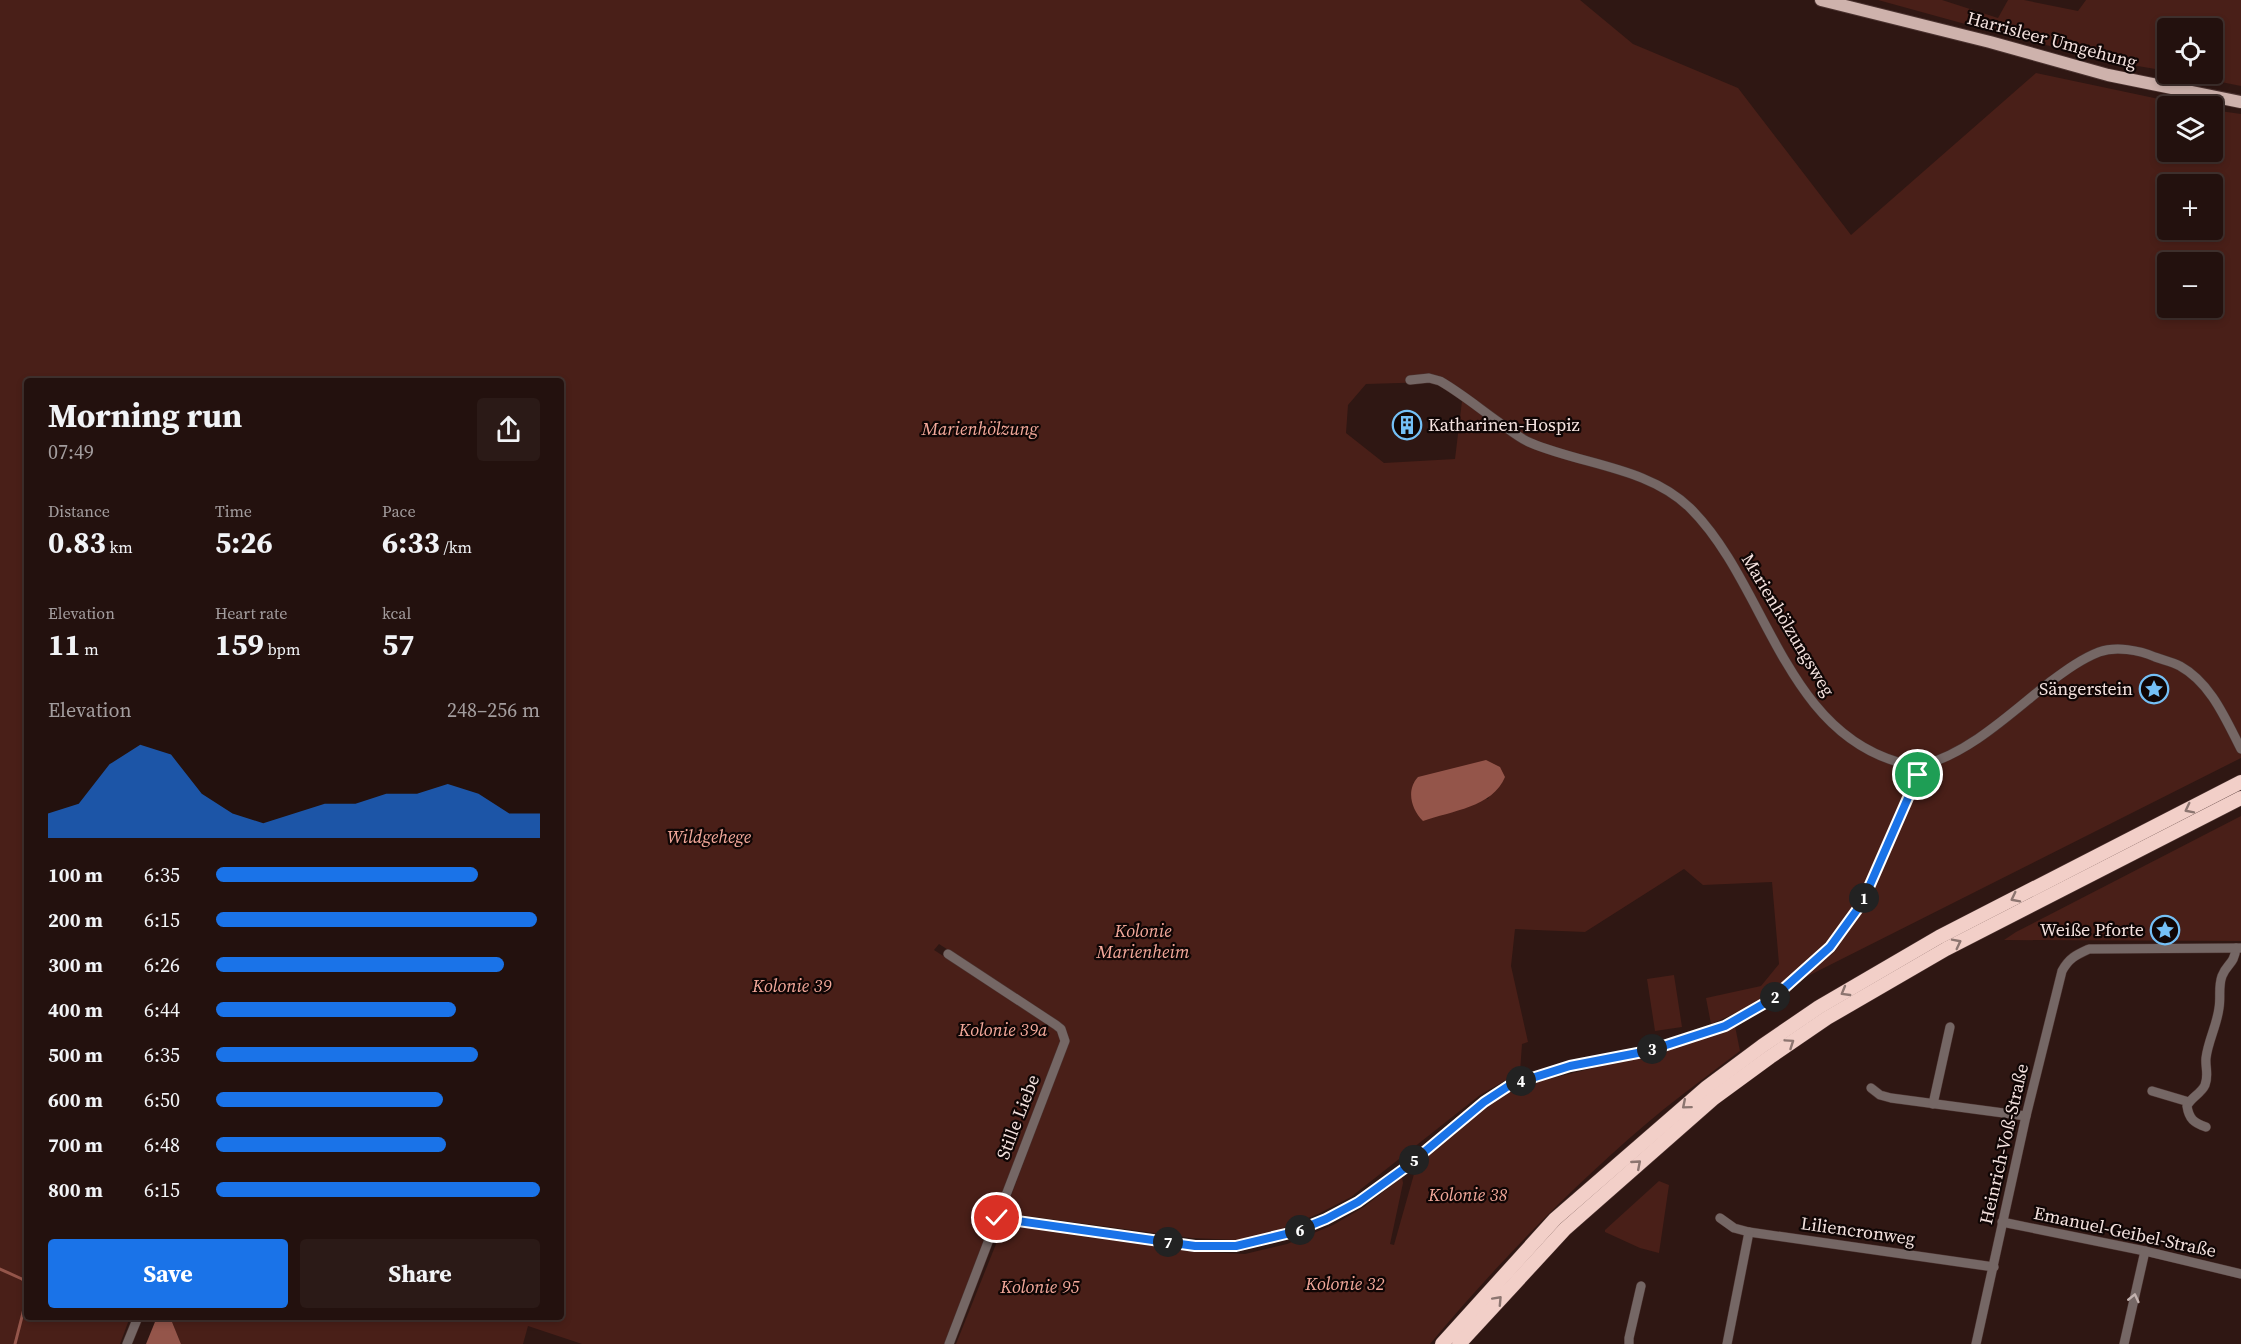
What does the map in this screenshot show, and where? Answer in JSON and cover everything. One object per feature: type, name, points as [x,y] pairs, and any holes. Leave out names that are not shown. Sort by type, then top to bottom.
[{"type":"highway","points":[[1442,1344],[1555,1219],[1707,1087],[1762,1046],[1819,1007],[1939,937],[2241,782]]},
{"type":"highway","points":[[1459,1344],[1565,1229],[1706,1105],[1770,1056],[1827,1018],[1946,950],[2241,798]]},
{"type":"main road","name":"Harrisleer Umgehung","points":[[1821,0],[1990,42],[2108,75],[2241,102]]},
{"type":"street","name":"Marienhölzungsweg","points":[[1410,380],[1429,378],[1440,381],[1529,443],[1640,478],[1676,496],[1706,525],[1723,549],[1800,683],[1837,730],[1867,751],[1884,758],[1921,766]]},
{"type":"street","points":[[997,1218],[1195,1246],[1236,1246],[1273,1238],[1326,1219],[1358,1202],[1405,1168],[1484,1102],[1510,1085],[1570,1066],[1648,1051],[1725,1026],[1772,999],[1830,947],[1862,903],[1921,766],[1969,745],[2069,668],[2100,651],[2120,649],[2144,652],[2181,667],[2198,680],[2212,696],[2241,750]]},
{"type":"street","points":[[2206,1127],[2190,1119],[2187,1106],[2203,1089],[2206,1082],[2208,1072],[2206,1058],[2219,1006],[2218,990],[2223,973],[2234,959],[2238,948]]},
{"type":"street","name":"Heinrich-Voß-Straße","points":[[1976,1344],[2026,1116],[2062,971],[2073,956],[2089,949],[2238,948]]},
{"type":"street","name":"Stille Liebe","points":[[948,954],[1056,1025],[1064,1035],[1065,1041],[949,1344]]},
{"type":"street","points":[[1933,1104],[1950,1027]]},
{"type":"street","points":[[1871,1088],[1880,1095],[1891,1098],[2026,1116]]},
{"type":"street","points":[[2152,1091],[2189,1102]]},
{"type":"street","name":"Liliencronweg","points":[[1720,1218],[1726,1224],[1749,1232],[1994,1267]]},
{"type":"street","name":"Emanuel-Geibel-Straße","points":[[2002,1222],[2145,1251],[2241,1274]]},
{"type":"street","points":[[1727,1344],[1749,1232]]},
{"type":"street","points":[[2124,1344],[2145,1251]]},
{"type":"street","points":[[1629,1344],[1641,1286]]},
{"type":"street","points":[[127,1344],[137,1320]]},
{"type":"green space","name":"Marienhölzung","points":[[0,0],[1580,0],[1633,44],[1738,88],[1851,235],[2036,73],[2157,99],[2157,162],[2223,162],[2223,111],[2241,114],[2241,758],[1802,979],[1766,1000],[1711,1024],[1706,998],[1761,986],[1779,964],[1772,882],[1703,885],[1684,869],[1585,932],[1515,929],[1511,966],[1528,1042],[1522,1044],[1520,1072],[1480,1095],[1351,1197],[1318,1214],[1276,1231],[1238,1240],[1192,1238],[1012,1214],[1007,1207],[1068,1043],[1068,1034],[1062,1024],[939,944],[934,950],[1055,1028],[1061,1041],[945,1344],[582,1344],[528,1326],[523,1344],[181,1344],[171,1320],[564,1320],[564,378],[24,378],[24,1320],[129,1320],[120,1344],[0,1344]],"holes":[[[1434,382],[1462,401],[1455,459],[1384,463],[1346,433],[1348,405],[1366,384]],[[1500,767],[1488,799],[1413,783]]]},
{"type":"green space","points":[[1878,0],[1942,0],[1998,18],[2008,0],[2024,0],[2078,11],[2086,0],[2241,0],[2241,86],[2223,82],[2223,18],[2157,18],[2157,69],[2016,38]]},
{"type":"green space","points":[[2241,816],[2241,941],[2004,940],[2016,932]]},
{"type":"green space","points":[[1674,975],[1682,1027],[1655,1031],[1647,979]]},
{"type":"green space","points":[[1735,1026],[1740,1051],[1664,1109],[1571,1192],[1485,1281],[1430,1344],[956,1344],[1000,1234],[1010,1225],[1187,1251],[1245,1254],[1287,1244],[1333,1225],[1364,1207],[1402,1177],[1403,1183],[1390,1244],[1394,1245],[1416,1167],[1422,1158],[1498,1097],[1528,1084],[1651,1054],[1717,1034]]},
{"type":"green space","points":[[1659,1181],[1669,1185],[1659,1253],[1640,1248],[1605,1232],[1605,1230]]},
{"type":"shaded area","points":[[1486,760],[1500,767],[1505,777],[1491,795],[1470,806],[1423,821],[1415,811],[1411,799],[1412,788],[1418,777]]},
{"type":"shaded area","points":[[156,1320],[171,1320],[181,1344],[146,1344]]},
{"type":"waterway","points":[[0,1269],[24,1281]]},
{"type":"waterway","points":[[15,1344],[24,1309]]},
{"type":"place","name":"Katharinen-Hospiz","points":[[1407,425]]},
{"type":"place","name":"Sängerstein","points":[[2154,689]]},
{"type":"place","name":"Weiße Pforte","points":[[2165,930]]},
{"type":"route","points":[[997,1218],[1195,1246],[1236,1246],[1294,1232],[1326,1219],[1358,1202],[1405,1168],[1484,1102],[1510,1085],[1570,1066],[1648,1051],[1725,1026],[1772,999],[1830,947],[1862,903],[1918,775]]},
{"type":"park label","name":"Wildgehege","points":[[709,837]]},
{"type":"park label","name":"Kolonie Marienheim","points":[[1143,941]]},
{"type":"park label","name":"Kolonie 39","points":[[792,986]]},
{"type":"park label","name":"Kolonie 39a","points":[[1003,1030]]},
{"type":"park label","name":"Kolonie 38","points":[[1468,1195]]},
{"type":"park label","name":"Kolonie 32","points":[[1345,1284]]},
{"type":"park label","name":"Kolonie 95","points":[[1040,1287]]}]
